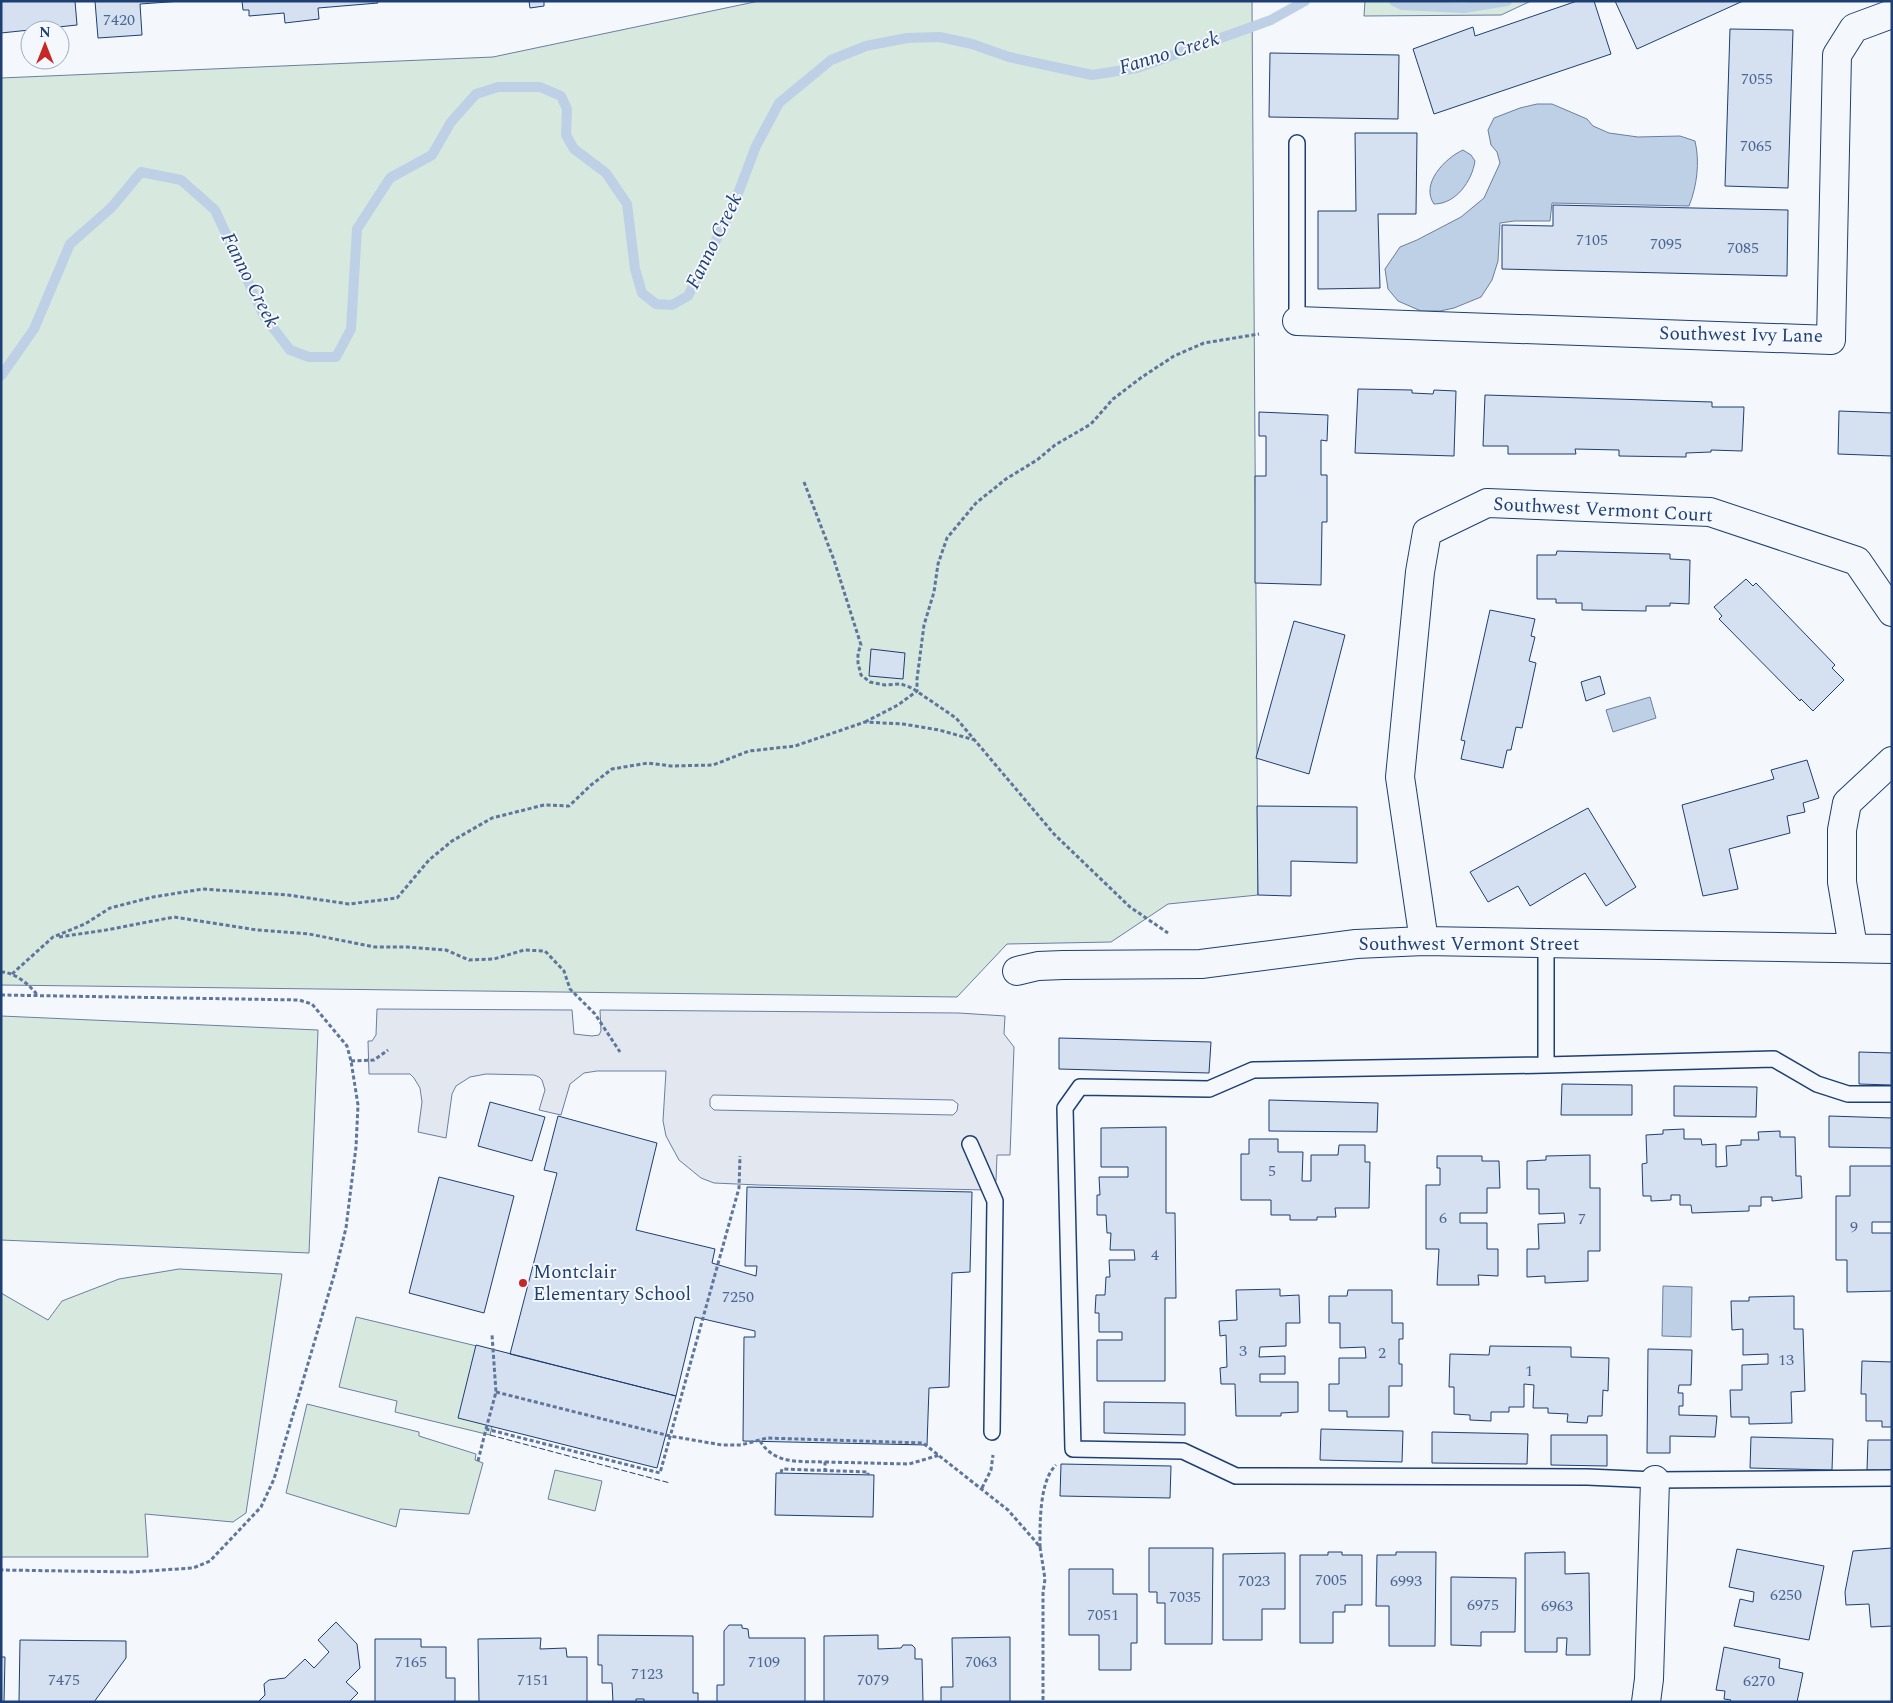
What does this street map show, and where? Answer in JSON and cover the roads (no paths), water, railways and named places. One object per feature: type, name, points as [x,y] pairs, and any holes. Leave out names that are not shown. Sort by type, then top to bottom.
[{"type":"street","name":"Southwest Ivy Lane","points":[[1297,321],[1831,340],[1837,56],[1854,28],[1892,14]]},
{"type":"street","name":"Southwest Vermont Court","points":[[1424,941],[1400,777],[1420,572],[1427,532],[1486,503],[1710,512],[1857,562],[1892,612]]},
{"type":"street","points":[[1852,947],[1842,882],[1842,830],[1847,803],[1892,760]]},
{"type":"street","name":"Southwest Vermont Street","points":[[1017,971],[1038,966],[1063,965],[1201,964],[1356,944],[1424,941],[1892,949]]},
{"type":"street","points":[[1646,1702],[1649,1679],[1655,1480]]},
{"type":"lane","points":[[1297,143],[1297,321]]},
{"type":"lane","points":[[1546,943],[1546,1065]]},
{"type":"lane","points":[[1892,1094],[1848,1094],[1817,1084],[1774,1059],[1253,1070],[1209,1089],[1080,1087],[1065,1108],[1073,1449],[1183,1450],[1236,1476],[1586,1477],[1655,1480],[1892,1478]]},
{"type":"lane","points":[[970,1144],[995,1201],[992,1432]]},
{"type":"water","points":[[1537,104],[1552,104],[1587,119],[1593,126],[1609,133],[1638,137],[1680,136],[1695,141],[1697,174],[1689,206],[1552,203],[1550,221],[1500,223],[1498,261],[1492,280],[1481,297],[1454,308],[1440,311],[1421,311],[1398,301],[1388,289],[1385,269],[1400,247],[1461,217],[1484,198],[1500,163],[1497,152],[1491,145],[1488,130],[1494,118]]},
{"type":"water","points":[[1463,150],[1471,155],[1475,161],[1467,183],[1456,196],[1442,203],[1434,204],[1430,196],[1430,188],[1436,172],[1449,159]]},
{"type":"water","points":[[1650,697],[1656,718],[1613,732],[1606,710]]},
{"type":"water","points":[[1663,1286],[1692,1287],[1691,1337],[1662,1336]]},
{"type":"waterway","name":"Fanno Creek","points":[[1,376],[34,329],[70,244],[112,207],[141,172],[181,180],[215,210],[264,316],[290,350],[309,357],[336,357],[351,329],[357,229],[390,178],[432,155],[451,122],[476,94],[498,87],[540,87],[561,96],[567,109],[566,135],[574,149],[606,173],[627,204],[635,269],[642,293],[656,304],[672,305],[688,296],[734,204],[756,146],[779,103],[831,60],[866,46],[907,38],[940,37],[972,44],[1009,57],[1092,75],[1137,68],[1271,20],[1305,1]]},
{"type":"waterway","points":[[1394,1],[1402,5],[1464,8],[1507,1]]},
{"type":"place","name":"Montclair Elementary School","points":[[523,1283]]}]
